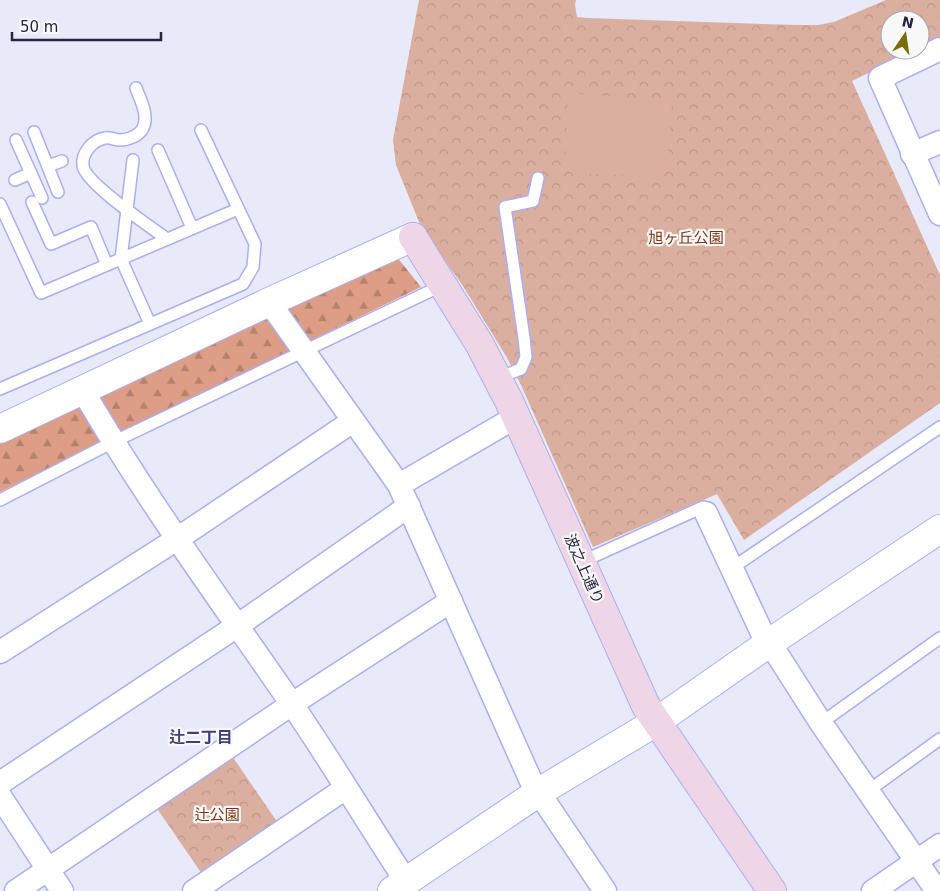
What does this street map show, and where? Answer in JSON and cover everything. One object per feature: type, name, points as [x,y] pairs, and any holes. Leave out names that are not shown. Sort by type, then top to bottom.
[{"type":"main road","name":"波之上通り","points":[[413,237],[480,345],[497,378],[640,693],[656,722],[772,891]]},
{"type":"street","points":[[940,49],[880,78],[940,214]]},
{"type":"street","points":[[912,154],[940,142]]},
{"type":"street","points":[[0,429],[413,237]]},
{"type":"street","points":[[270,302],[399,485],[531,781],[605,891]]},
{"type":"street","points":[[83,391],[113,442],[177,539],[292,704],[346,788],[399,886],[539,792],[656,722],[768,643],[939,530]]},
{"type":"street","points":[[399,485],[516,417]]},
{"type":"street","points":[[0,652],[177,539],[353,421]]},
{"type":"street","points":[[0,783],[237,626],[409,506]]},
{"type":"street","points":[[706,513],[768,643],[937,891]]},
{"type":"street","points":[[16,891],[292,704],[451,601]]},
{"type":"street","points":[[194,891],[346,788]]},
{"type":"street","points":[[0,796],[62,891]]},
{"type":"street","points":[[873,891],[940,845]]},
{"type":"lane","points":[[136,88],[147,119],[142,130],[132,138],[121,140],[106,138],[93,143],[86,152],[83,166],[89,178],[167,239]]},
{"type":"lane","points":[[0,389],[243,284],[253,267],[255,244],[201,130]]},
{"type":"lane","points":[[34,132],[58,192]]},
{"type":"lane","points":[[16,140],[31,173],[37,200],[51,244],[91,227],[108,265]]},
{"type":"lane","points":[[158,150],[192,228]]},
{"type":"lane","points":[[133,160],[121,259],[150,324]]},
{"type":"lane","points":[[48,166],[62,161]]},
{"type":"lane","points":[[15,180],[31,173]]},
{"type":"lane","points":[[497,378],[521,369],[526,358],[504,207],[533,201],[538,178]]},
{"type":"lane","points":[[0,204],[41,293],[238,209]]},
{"type":"lane","points":[[0,500],[113,442],[443,285]]},
{"type":"lane","points":[[732,568],[940,427]]},
{"type":"lane","points":[[581,562],[703,507],[706,513]]},
{"type":"lane","points":[[821,723],[940,638]]},
{"type":"lane","points":[[868,791],[940,739]]},
{"type":"green space","name":"旭ヶ丘公園","points":[[419,0],[576,0],[577,17],[818,25],[834,22],[886,0],[940,0],[940,38],[930,42],[930,10],[880,10],[880,60],[895,60],[852,81],[940,275],[940,403],[744,540],[717,494],[593,547],[521,385],[506,356],[463,286],[421,227],[396,165],[393,140]]},
{"type":"green space","points":[[580,94],[672,101],[667,169],[665,174],[657,177],[574,173],[568,169],[565,164],[568,101],[573,96]]},
{"type":"green space","points":[[396,256],[421,287],[0,492],[0,435]]},
{"type":"green space","name":"辻公園","points":[[232,756],[278,823],[202,874],[156,807]]},
{"type":"district","name":"辻二丁目","points":[[201,737]]}]
